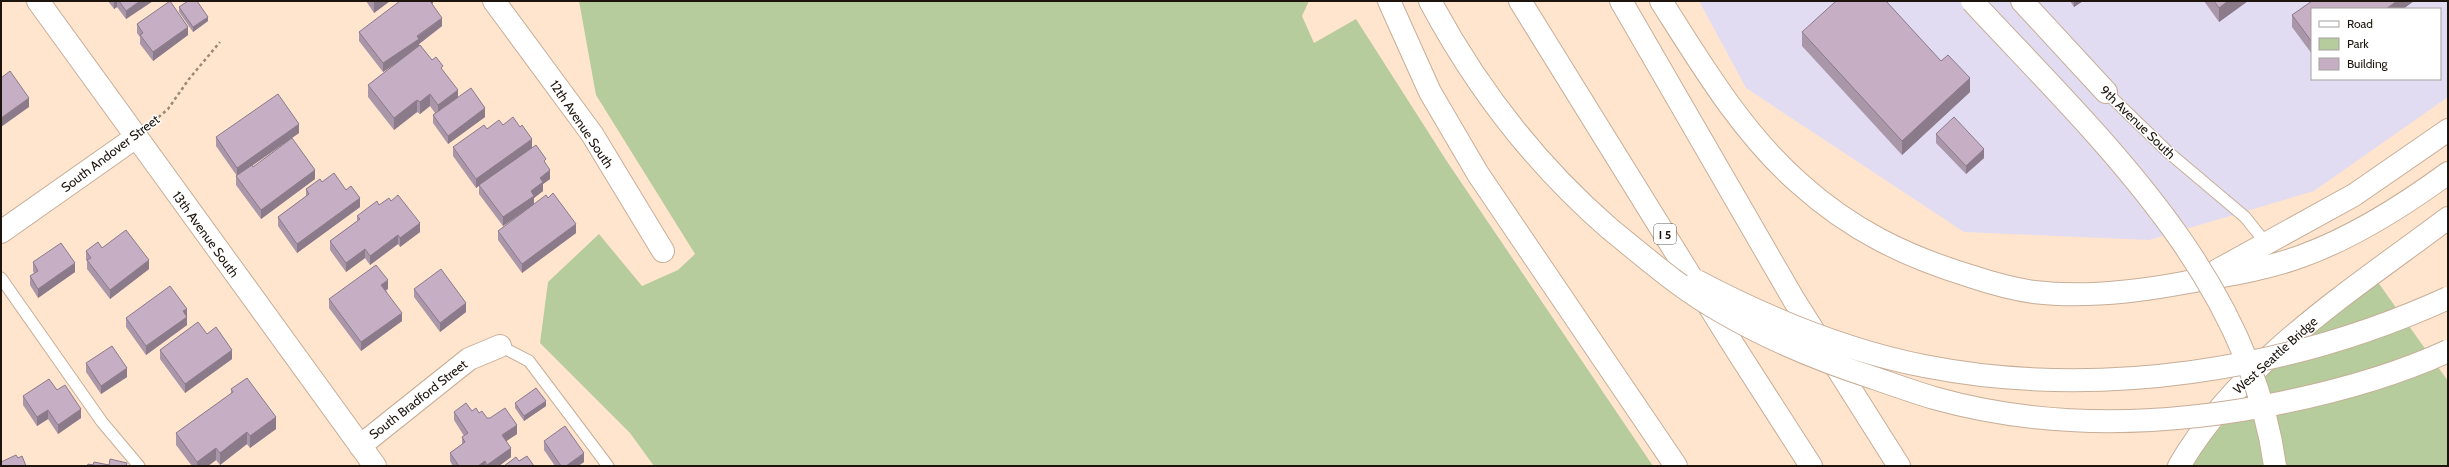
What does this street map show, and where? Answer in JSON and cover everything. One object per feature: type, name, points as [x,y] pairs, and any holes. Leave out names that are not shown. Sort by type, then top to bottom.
[{"type":"main road","name":"13th Avenue South","points":[[38,1],[375,466]]},
{"type":"main road","name":"12th Avenue South","points":[[494,1],[592,134],[663,251]]},
{"type":"main road","points":[[1430,1],[1471,72],[1519,138],[1559,182],[1610,229],[1650,261],[1714,308],[1777,340],[1826,362],[1935,398],[2021,414],[2106,420],[2171,419],[2266,406],[2351,387],[2391,374],[2448,352]]},
{"type":"main road","name":"I 5","points":[[1520,1],[1724,330],[1811,466]]},
{"type":"main road","points":[[1621,1],[1794,300],[1899,466]]},
{"type":"main road","points":[[1660,1],[1727,100],[1786,171],[1840,215],[1888,244],[1936,266],[1996,285],[2035,292],[2093,294],[2141,290],[2265,267],[2318,249],[2379,219],[2448,173]]},
{"type":"main road","points":[[1972,1],[2154,201],[2196,259],[2232,326],[2256,385],[2275,466]]},
{"type":"main road","name":"9th Avenue South","points":[[2022,1],[2106,92]]},
{"type":"main road","points":[[1393,9],[1430,92],[1478,174],[1676,466]]},
{"type":"main road","points":[[2196,281],[2354,195],[2448,130]]},
{"type":"main road","name":"South Andover Street","points":[[1,232],[136,137]]},
{"type":"main road","name":"West Seattle Bridge","points":[[2184,460],[2224,401],[2299,330],[2448,218]]},
{"type":"main road","points":[[1610,229],[1689,277],[1770,318],[1800,330],[1851,348],[1917,364],[1960,372],[2016,377],[2116,378],[2190,371],[2249,362],[2350,336],[2448,298]]},
{"type":"main road","points":[[2354,289],[2448,234]]},
{"type":"main road","name":"South Bradford Street","points":[[360,446],[469,359],[500,346]]},
{"type":"lane","name":"9th Avenue South","points":[[2106,92],[2168,152],[2245,217],[2261,237]]},
{"type":"lane","points":[[1,278],[102,422],[139,466]]},
{"type":"lane","points":[[500,346],[529,361],[608,466]]},
{"type":"path","name":"South Andover Street","points":[[136,137],[168,109],[189,78],[220,42]]},
{"type":"shaded area","points":[[1699,1],[2448,1],[2448,97],[2314,191],[2149,240],[1964,232],[1746,88]]},
{"type":"green space","points":[[579,1],[1309,1],[1302,16],[1314,43],[1356,19],[1448,163],[1653,466],[654,466],[630,433],[540,343],[548,282],[599,234],[642,286],[678,270],[695,254],[596,95]]},
{"type":"green space","points":[[2375,278],[2448,381],[2448,466],[2192,466],[2206,444],[2285,349]]},
{"type":"building","points":[[119,1],[140,1],[126,11]]},
{"type":"building","points":[[170,1],[188,27],[153,52],[140,35],[143,33],[137,24]]},
{"type":"building","points":[[188,1],[197,1],[208,17],[193,27],[179,7]]},
{"type":"building","points":[[400,1],[430,1],[442,18],[417,36],[419,39],[383,63],[359,32]]},
{"type":"building","points":[[1836,1],[1886,1],[1941,61],[1948,55],[1970,78],[1902,141],[1802,32]]},
{"type":"building","points":[[2214,1],[2228,1],[2219,8]]},
{"type":"building","points":[[2312,1],[2397,1],[2387,8],[2311,8],[2311,41],[2292,15]]},
{"type":"building","points":[[420,45],[432,60],[436,57],[443,66],[441,68],[458,90],[438,105],[430,94],[420,102],[417,100],[394,118],[368,85]]},
{"type":"building","points":[[10,71],[29,98],[1,118],[1,78]]},
{"type":"building","points":[[471,88],[485,108],[448,136],[433,115]]},
{"type":"building","points":[[278,94],[299,124],[237,168],[216,137]]},
{"type":"building","points":[[513,117],[520,127],[522,125],[532,139],[476,179],[453,147],[484,125],[487,129],[499,120],[503,125]]},
{"type":"building","points":[[1954,117],[1984,149],[1966,166],[1936,134]]},
{"type":"building","points":[[292,138],[315,170],[261,210],[236,176],[252,165],[253,167]]},
{"type":"building","points":[[536,145],[546,159],[544,161],[550,170],[540,178],[543,182],[531,191],[534,196],[503,217],[479,185]]},
{"type":"building","points":[[334,173],[346,190],[351,186],[360,198],[297,244],[278,217],[309,194],[306,189],[320,179],[322,182]]},
{"type":"building","points":[[553,193],[576,224],[522,264],[498,231],[546,195],[548,198]]},
{"type":"building","points":[[398,195],[420,223],[400,238],[398,235],[370,256],[365,249],[346,263],[330,241],[360,219],[357,216],[377,201],[379,205],[389,198],[391,201]]},
{"type":"building","points":[[126,230],[149,260],[110,290],[87,260],[91,258],[86,251],[98,242],[102,248]]},
{"type":"building","points":[[61,243],[75,263],[38,289],[30,276],[38,271],[33,262]]},
{"type":"building","points":[[376,265],[388,280],[381,285],[402,313],[361,342],[329,299]]},
{"type":"building","points":[[441,269],[466,303],[440,323],[414,289]]},
{"type":"building","points":[[170,286],[187,309],[183,311],[187,317],[146,346],[126,318]]},
{"type":"building","points":[[198,322],[207,334],[216,327],[232,350],[185,384],[160,350]]},
{"type":"building","points":[[112,346],[127,368],[101,386],[86,363]]},
{"type":"building","points":[[247,378],[276,417],[250,436],[247,432],[220,453],[216,448],[197,462],[176,433],[233,392],[231,389]]},
{"type":"building","points":[[49,379],[57,390],[65,385],[81,409],[58,425],[48,410],[37,417],[23,396]]},
{"type":"building","points":[[536,388],[546,401],[524,416],[515,403]]},
{"type":"building","points":[[466,403],[472,411],[476,408],[479,413],[482,411],[487,418],[490,418],[505,408],[517,425],[502,435],[511,448],[487,465],[485,461],[478,466],[459,466],[450,453],[465,442],[462,437],[468,433],[454,412]]},
{"type":"building","points":[[565,426],[584,453],[566,466],[561,466],[544,441]]},
{"type":"building","points":[[16,455],[18,458],[22,456],[26,466],[1,466],[1,462]]},
{"type":"building","points":[[527,456],[534,466],[504,466],[516,457],[519,461]]},
{"type":"building","points":[[110,459],[127,463],[126,466],[87,466],[88,464],[93,465],[94,462],[109,465]]}]
